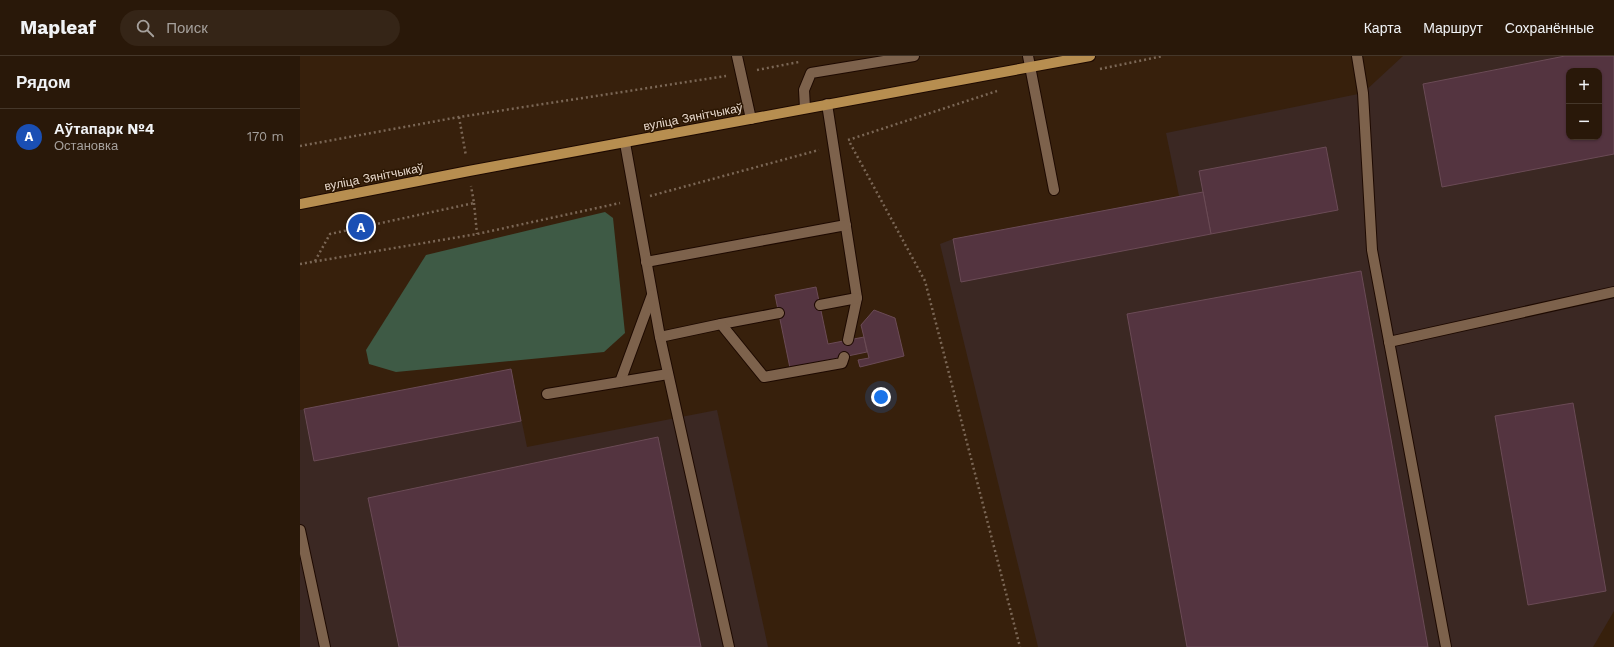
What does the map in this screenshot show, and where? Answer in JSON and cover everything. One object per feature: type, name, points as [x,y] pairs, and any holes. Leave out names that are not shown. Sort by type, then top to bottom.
[{"type":"main road","name":"вуліца Зянітчыкаў","points":[[300,204],[805,108],[1090,56]]},
{"type":"lane","points":[[737,56],[751,119]]},
{"type":"lane","points":[[805,108],[804,90],[811,73],[914,56]]},
{"type":"lane","points":[[1028,56],[1054,190]]},
{"type":"lane","points":[[1357,56],[1363,93],[1372,250],[1446,647]]},
{"type":"lane","points":[[827,104],[857,298],[848,340]]},
{"type":"lane","points":[[625,143],[660,337],[729,647]]},
{"type":"lane","points":[[646,262],[846,225]]},
{"type":"lane","points":[[1389,342],[1614,292]]},
{"type":"lane","points":[[620,382],[652,295]]},
{"type":"lane","points":[[820,305],[857,298]]},
{"type":"lane","points":[[660,337],[779,313]]},
{"type":"lane","points":[[721,324],[764,377],[842,363],[844,357]]},
{"type":"lane","points":[[547,394],[668,374]]},
{"type":"lane","points":[[300,534],[325,647]]},
{"type":"path","points":[[1094,70],[1163,56]]},
{"type":"path","points":[[300,146],[459,117],[742,73],[802,62]]},
{"type":"path","points":[[300,264],[477,234],[635,200],[833,146],[998,91]]},
{"type":"path","points":[[459,117],[474,203],[477,234]]},
{"type":"path","points":[[849,140],[925,282],[1020,647]]},
{"type":"path","points":[[315,262],[330,234],[474,203]]},
{"type":"shaded area","points":[[1403,56],[1614,56],[1614,611],[1593,647],[1038,647],[940,244],[953,239],[1179,196],[1166,133],[1363,93]]},
{"type":"shaded area","points":[[511,369],[527,447],[717,410],[768,647],[300,647],[300,410]]},
{"type":"green space","points":[[605,212],[613,218],[625,333],[604,352],[396,372],[369,364],[366,350],[426,255]]},
{"type":"building","points":[[1565,56],[1614,56],[1614,154],[1442,187],[1423,84]]},
{"type":"building","points":[[1326,147],[1338,210],[1211,234],[1199,171]]},
{"type":"building","points":[[1203,192],[1211,234],[961,282],[953,239]]},
{"type":"building","points":[[1361,271],[1428,647],[1187,647],[1127,314]]},
{"type":"building","points":[[816,287],[828,344],[864,337],[867,352],[790,368],[775,295]]},
{"type":"building","points":[[874,310],[895,318],[904,356],[860,367],[858,360],[869,358],[861,325]]},
{"type":"building","points":[[511,369],[521,421],[314,461],[304,409]]},
{"type":"building","points":[[1573,403],[1606,591],[1528,605],[1495,416]]},
{"type":"building","points":[[658,437],[701,647],[399,647],[368,498]]},
{"type":"place","name":"Аўтапарк №4","points":[[361,227]]}]
